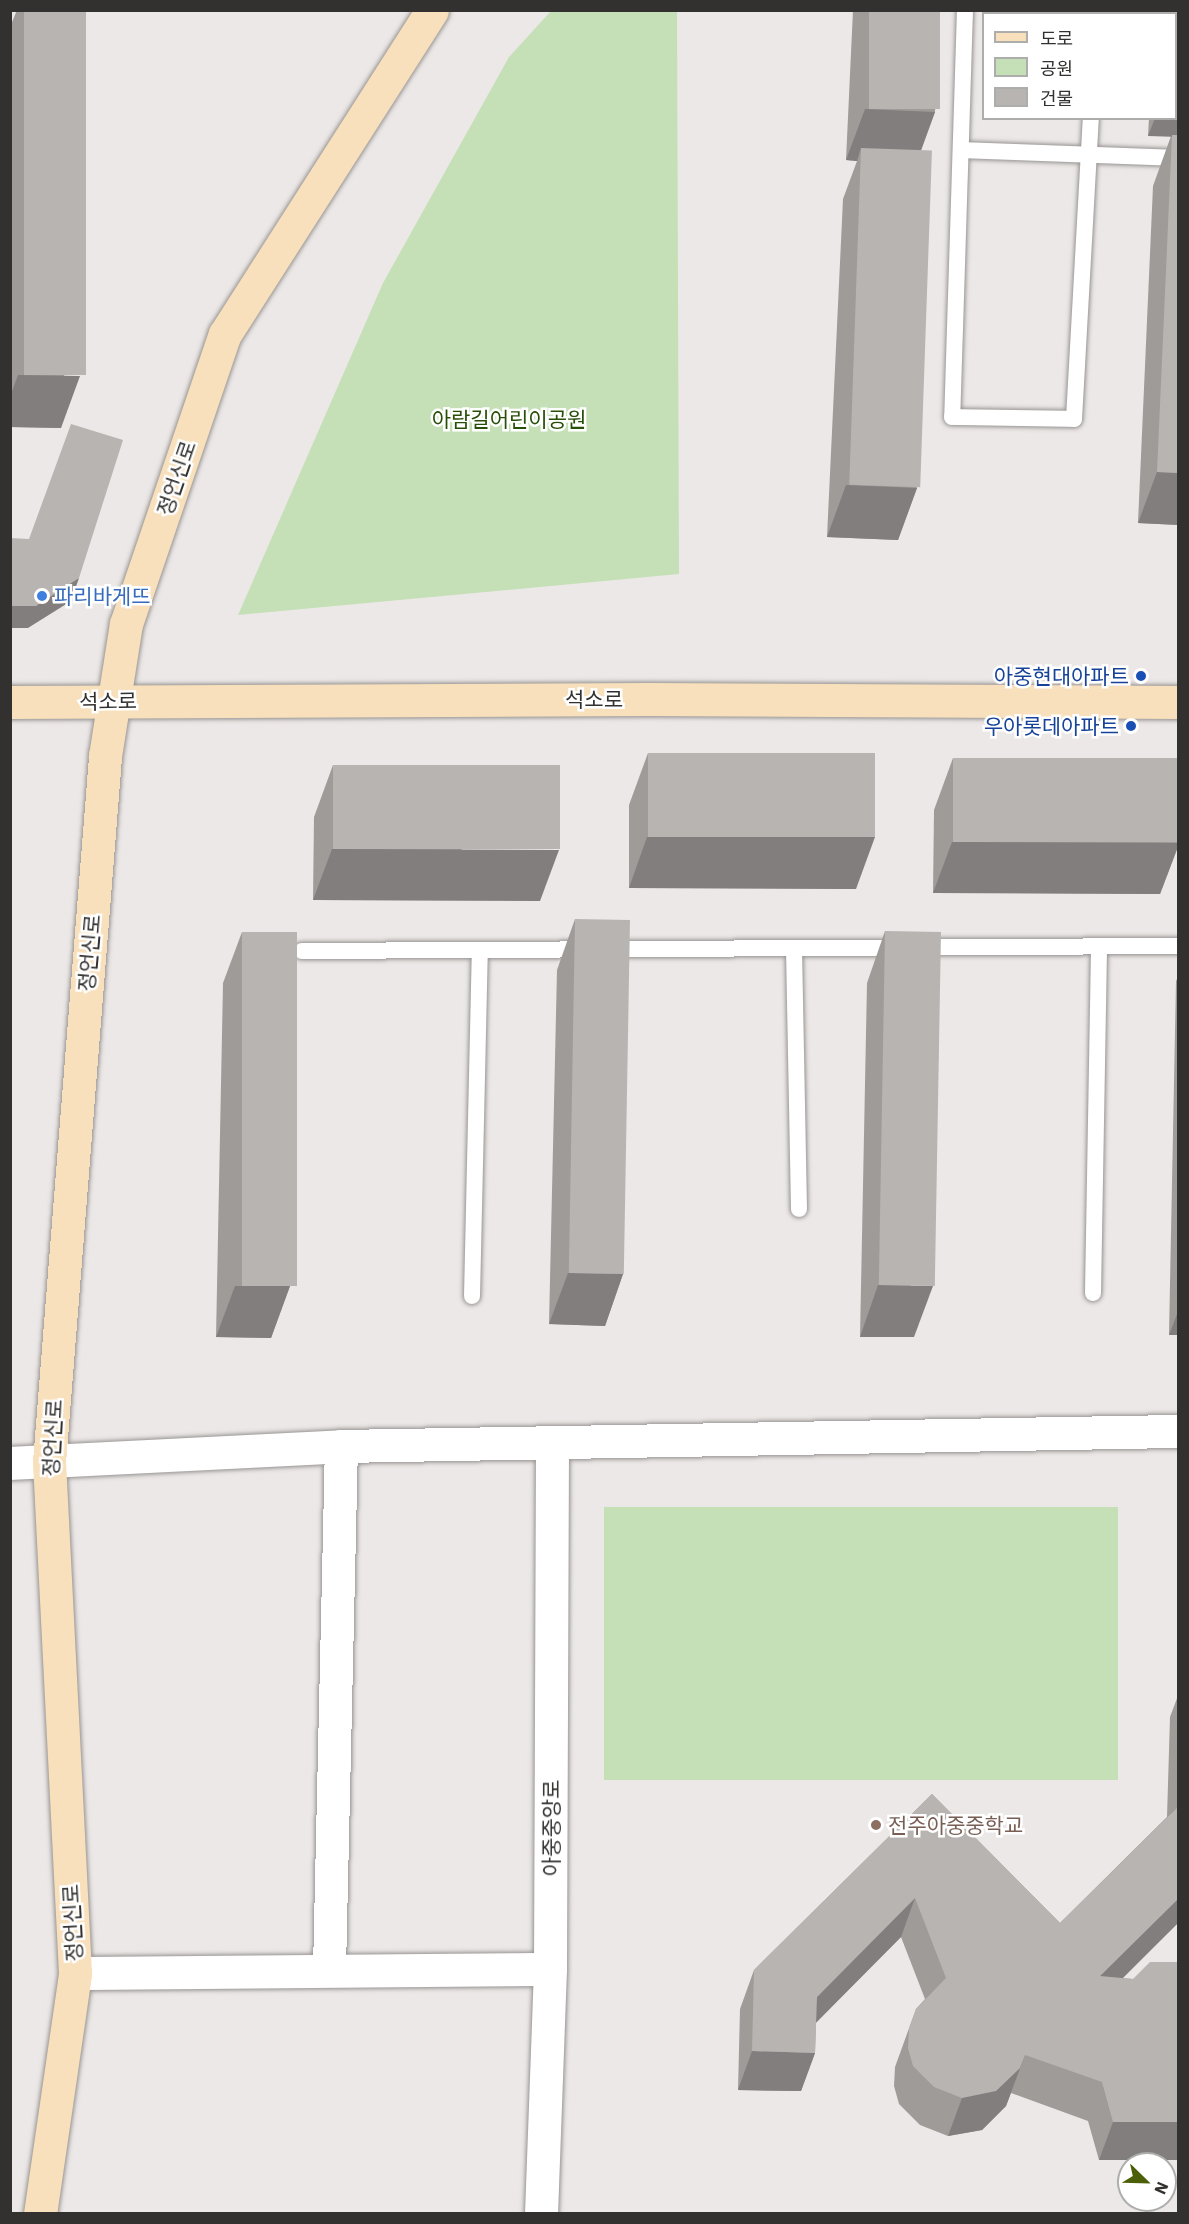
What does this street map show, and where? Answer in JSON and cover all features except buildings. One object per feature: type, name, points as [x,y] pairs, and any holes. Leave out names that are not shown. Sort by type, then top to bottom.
[{"type":"street","name":"정언신로","points":[[40,2214],[75,1973],[48,1462],[112,701],[126,624],[225,334],[432,10]]},
{"type":"street","name":"석소로","points":[[10,702],[1179,702]]},
{"type":"street","points":[[10,1463],[341,1446],[1179,1431]]},
{"type":"street","name":"아중중앙로","points":[[541,2214],[550,1969],[552,1442]]},
{"type":"street","points":[[329,1969],[341,1446]]},
{"type":"street","name":"정언신로","points":[[75,1973],[329,1969],[550,1969]]},
{"type":"lane","points":[[965,10],[951,417],[1074,419],[1091,120]]},
{"type":"lane","points":[[961,150],[1179,158]]},
{"type":"lane","points":[[1093,1293],[1099,946]]},
{"type":"lane","points":[[302,951],[1179,946]]},
{"type":"lane","points":[[794,948],[799,1209]]},
{"type":"lane","points":[[472,1296],[480,950]]},
{"type":"green space","name":"아람길어린이공원","points":[[551,11],[677,11],[679,574],[238,615],[383,283],[509,57]]},
{"type":"green space","points":[[604,1507],[1118,1507],[1118,1780],[604,1780]]},
{"type":"place","name":"파리바게뜨","points":[[42,596]]},
{"type":"place","name":"아중현대아파트","points":[[1141,676]]},
{"type":"place","name":"우아롯데아파트","points":[[1131,726]]},
{"type":"place","name":"전주아중중학교","points":[[876,1825]]}]
